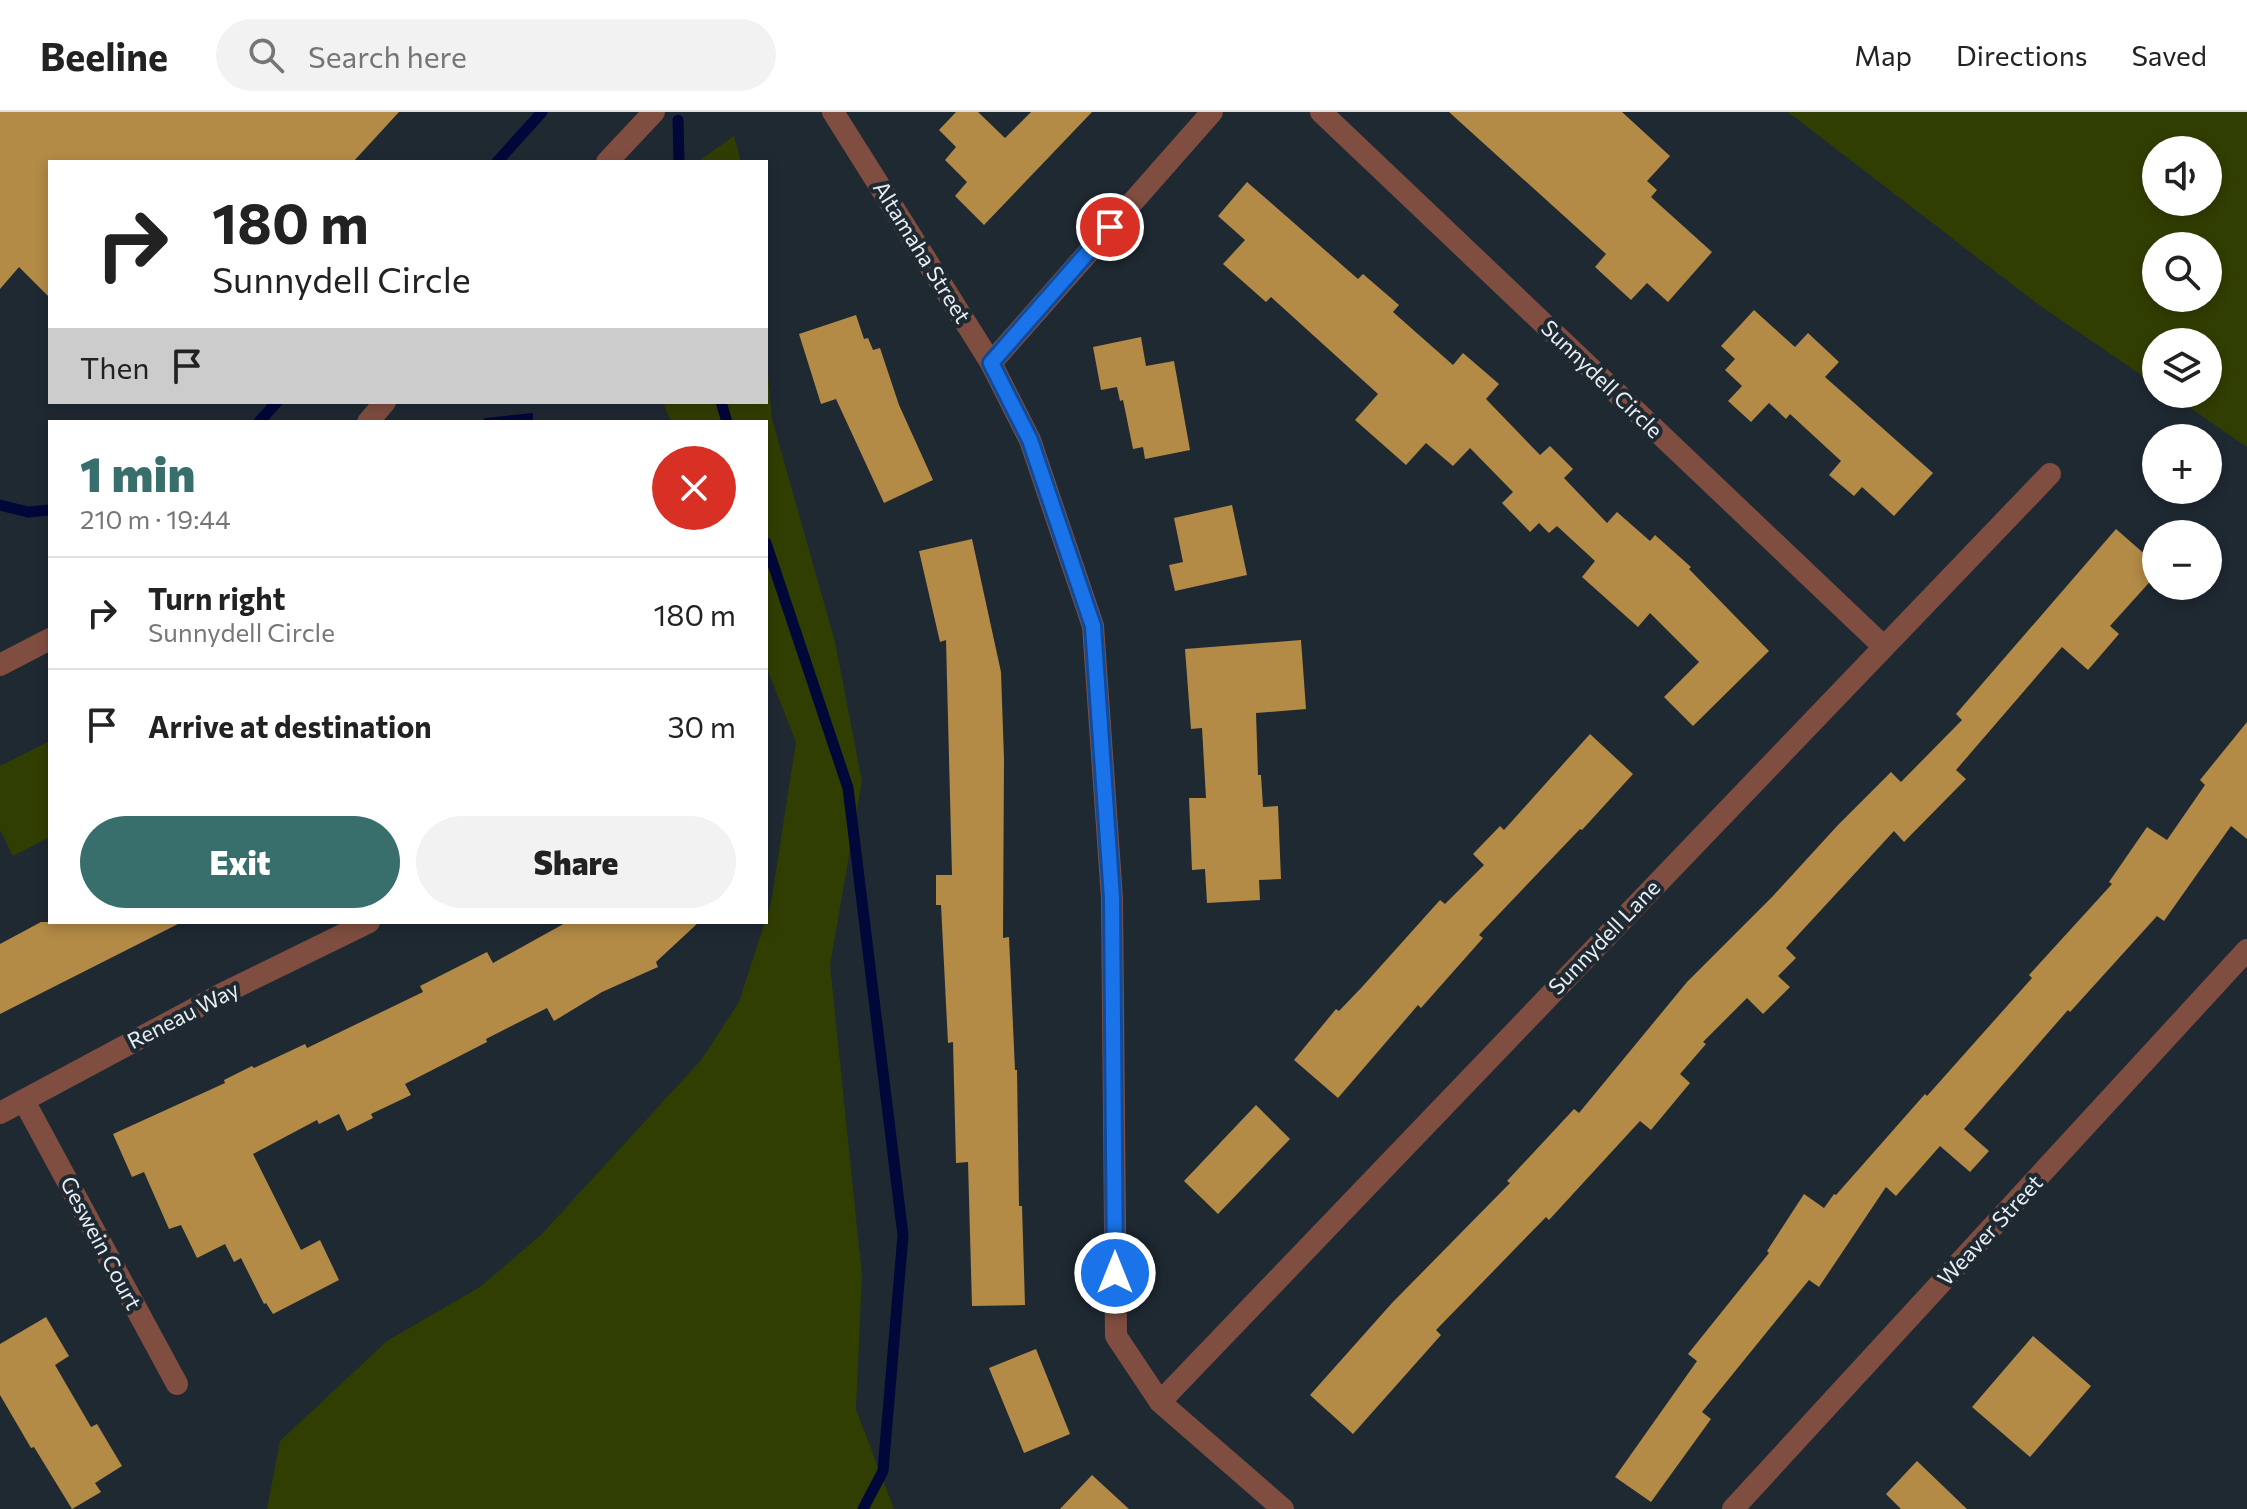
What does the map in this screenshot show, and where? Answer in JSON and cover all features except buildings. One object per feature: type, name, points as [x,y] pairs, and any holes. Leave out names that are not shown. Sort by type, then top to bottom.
[{"type":"street","points":[[609,160],[654,112]]},
{"type":"street","name":"Altamaha Street","points":[[833,112],[991,363],[1030,440],[1093,626],[1112,898],[1116,1336],[1160,1402],[1283,1509]]},
{"type":"street","points":[[991,363],[1212,112]]},
{"type":"street","name":"Sunnydell Circle","points":[[1321,112],[1883,646]]},
{"type":"street","points":[[370,420],[383,404]]},
{"type":"street","name":"Sunnydell Lane","points":[[1160,1402],[2050,474]]},
{"type":"street","points":[[0,665],[48,640]]},
{"type":"street","name":"Reneau Way","points":[[0,1113],[222,994],[365,924]]},
{"type":"street","name":"Weaver Street","points":[[1733,1509],[2247,950]]},
{"type":"street","name":"Geswein Court","points":[[24,1101],[177,1384]]},
{"type":"green space","points":[[1788,112],[2247,112],[2247,447],[2222,430],[2222,424],[2214,424],[2190,408],[2222,408],[2222,328],[2142,328],[2142,375],[2039,305]]},
{"type":"green space","points":[[734,136],[740,160],[700,160]]},
{"type":"green space","points":[[768,374],[772,419],[835,642],[862,781],[830,965],[862,1276],[856,1409],[894,1509],[267,1509],[280,1441],[387,1341],[480,1287],[541,1235],[702,1059],[739,1002],[764,924],[768,924],[796,742],[768,671],[768,420],[670,420],[664,404],[768,404]]},
{"type":"green space","points":[[48,742],[48,838],[13,856],[0,830],[0,766]]},
{"type":"shaded area","points":[[533,413],[533,420],[484,420]]},
{"type":"waterway","points":[[499,160],[542,112]]},
{"type":"waterway","points":[[678,120],[679,160]]},
{"type":"waterway","points":[[261,420],[275,404]]},
{"type":"waterway","points":[[722,404],[726,420]]},
{"type":"waterway","points":[[0,505],[28,512],[48,510]]},
{"type":"waterway","points":[[768,549],[848,788],[903,1235],[883,1471],[863,1509]]},
{"type":"route","points":[[1110,227],[991,363],[1030,440],[1093,626],[1112,898],[1115,1273]]}]
